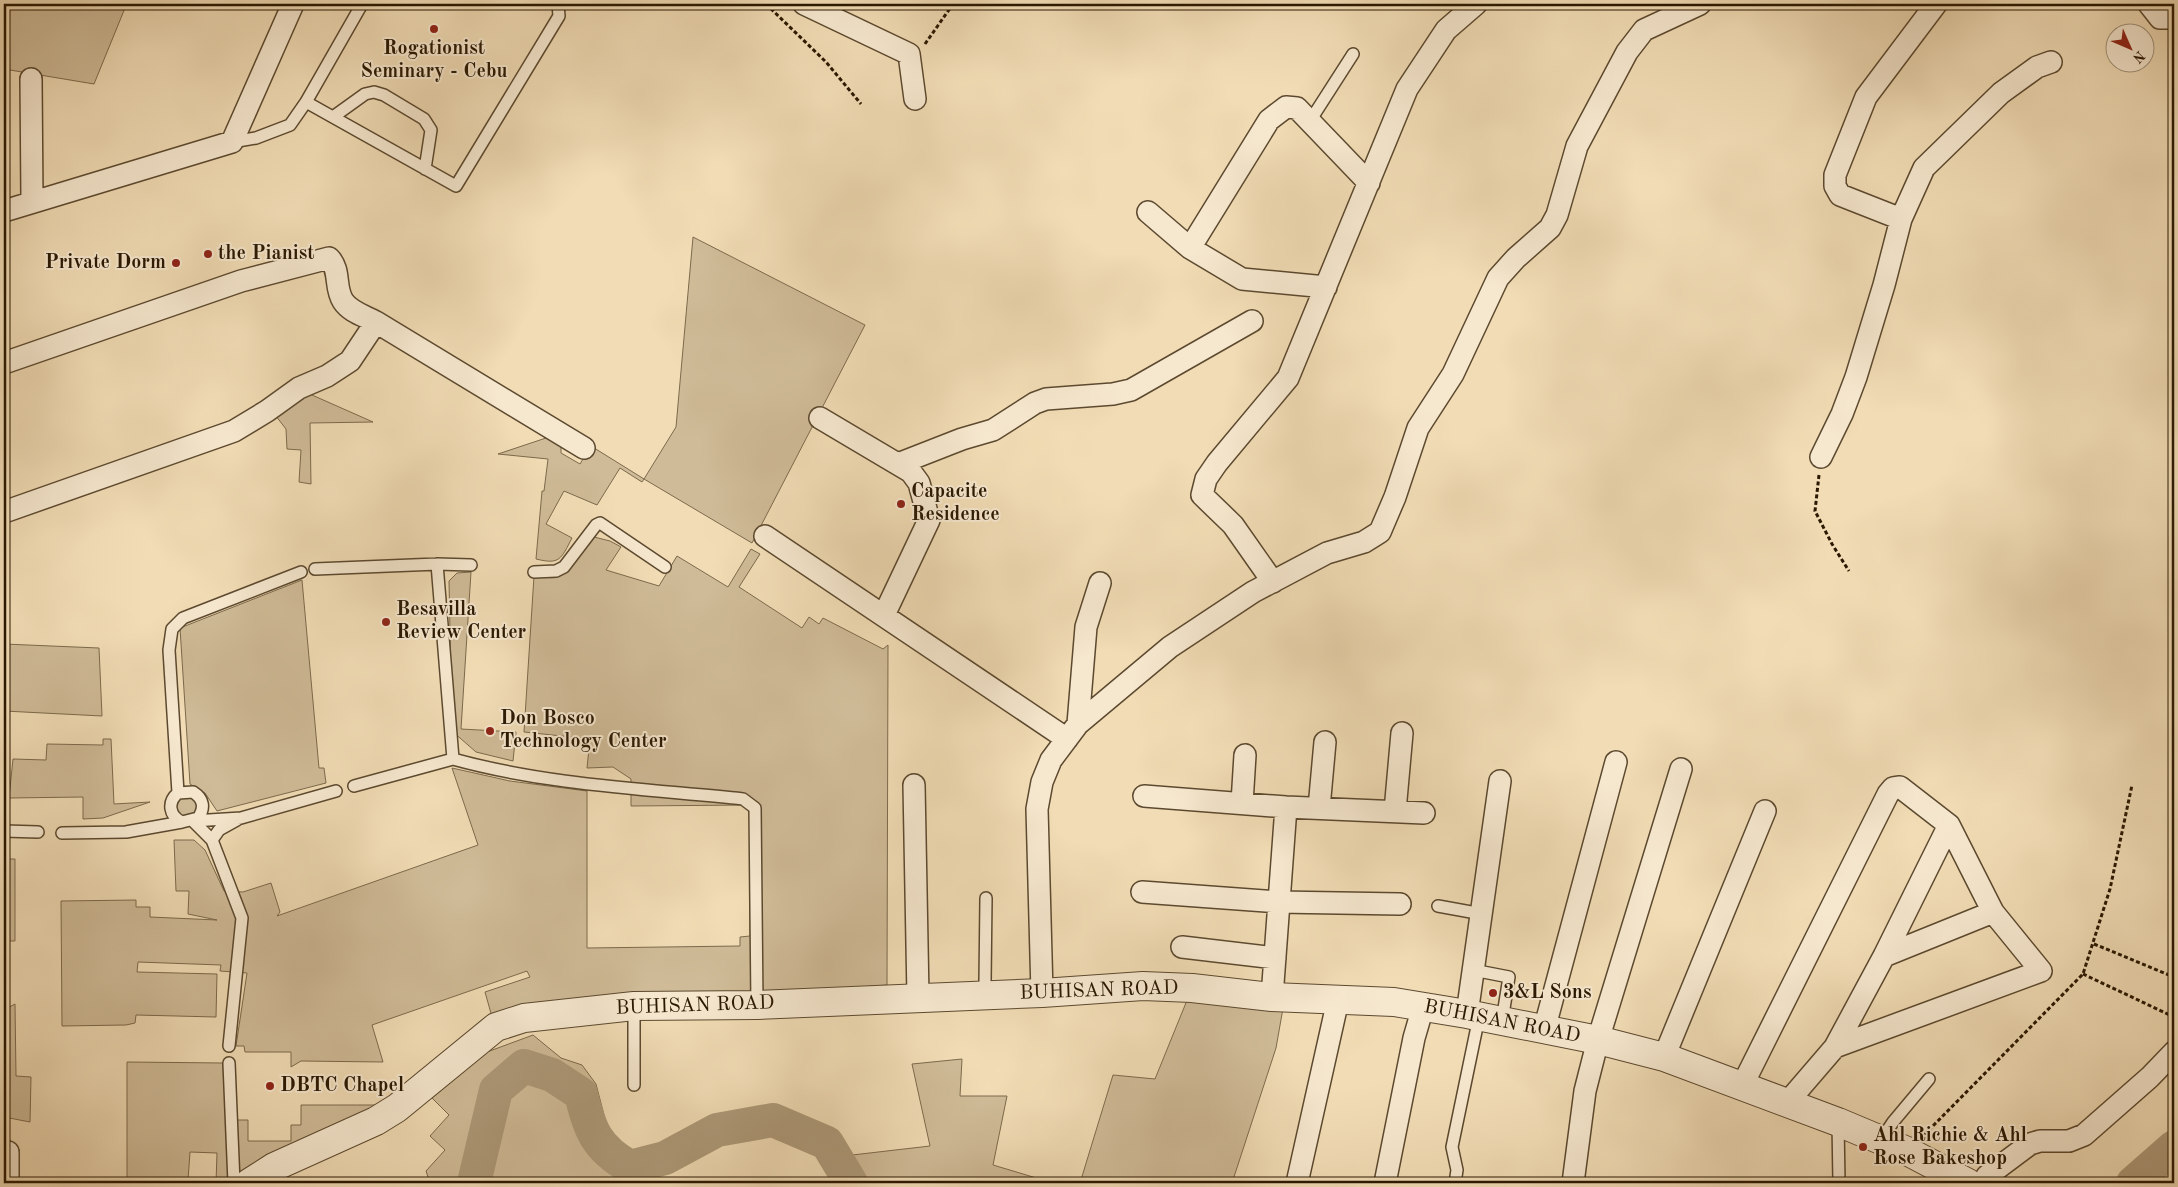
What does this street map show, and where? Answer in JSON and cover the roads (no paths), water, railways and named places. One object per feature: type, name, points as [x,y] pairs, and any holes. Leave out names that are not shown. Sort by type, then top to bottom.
[{"type":"street","points":[[4,211],[232,142],[293,4]]},
{"type":"street","points":[[804,4],[909,54],[915,99]]},
{"type":"street","points":[[1273,582],[1233,525],[1202,494],[1202,487],[1217,463],[1288,378],[1407,89],[1446,30],[1476,4]]},
{"type":"street","points":[[1042,993],[1037,809],[1042,782],[1051,760],[1073,731],[1170,647],[1253,592],[1327,553],[1364,542],[1380,532],[1395,497],[1418,428],[1453,374],[1498,278],[1516,258],[1550,228],[1557,216],[1577,146],[1627,52],[1644,30],[1700,4]]},
{"type":"street","points":[[1901,219],[1840,195],[1835,186],[1835,175],[1866,96],[1936,4]]},
{"type":"street","points":[[2149,4],[2160,18],[2174,18]]},
{"type":"street","points":[[1821,457],[1842,414],[1856,378],[1884,285],[1901,219],[1924,168],[2001,93],[2038,67],[2051,62]]},
{"type":"street","points":[[32,79],[32,202]]},
{"type":"street","points":[[1190,248],[1269,120],[1286,107],[1297,108],[1369,183]]},
{"type":"street","points":[[1148,212],[1190,248],[1242,279],[1326,287]]},
{"type":"street","points":[[4,363],[241,281],[328,258],[335,264],[342,300],[352,310],[376,322],[584,448]]},
{"type":"street","points":[[898,464],[962,438],[993,430],[1035,403],[1046,399],[1113,394],[1131,390],[1252,321]]},
{"type":"street","points":[[4,512],[234,431],[267,411],[299,388],[327,376],[350,361],[376,322]]},
{"type":"street","points":[[820,418],[911,472],[918,483],[929,520],[884,615]]},
{"type":"street","points":[[765,536],[884,615],[1073,731]]},
{"type":"street","points":[[1073,731],[1086,627],[1100,583]]},
{"type":"street","points":[[1395,811],[1402,733]]},
{"type":"street","points":[[1319,808],[1325,742]]},
{"type":"street","points":[[1242,803],[1245,755]]},
{"type":"street","points":[[1544,1030],[1616,762]]},
{"type":"street","points":[[1573,1183],[1585,1091],[1598,1040],[1681,769]]},
{"type":"street","points":[[1482,1017],[1473,970],[1500,781]]},
{"type":"street","points":[[914,785],[918,998]]},
{"type":"street","points":[[1742,1086],[1888,794],[1893,788],[1900,787],[1949,825],[1993,912],[2041,971],[1835,1047]]},
{"type":"street","points":[[1144,796],[1286,807],[1424,812]]},
{"type":"street","points":[[1272,997],[1286,807]]},
{"type":"street","points":[[1664,1057],[1765,811]]},
{"type":"street","points":[[1786,1104],[1835,1047],[1884,956],[1949,825]]},
{"type":"street","points":[[1142,892],[1278,902],[1400,904]]},
{"type":"street","points":[[1884,956],[1993,912]]},
{"type":"street","points":[[1182,947],[1274,958]]},
{"type":"street","name":"BUHISAN ROAD","points":[[249,1183],[274,1167],[376,1122],[398,1108],[496,1027],[524,1018],[634,1006],[757,1005],[982,994],[1042,993],[1143,986],[1192,988],[1272,997],[1394,1002],[1598,1040],[1664,1057],[1838,1122],[1881,1140],[1968,1183]]},
{"type":"street","points":[[1296,1183],[1338,1000]]},
{"type":"street","points":[[1384,1183],[1414,1038],[1423,1007]]},
{"type":"street","points":[[1983,1183],[1987,1176],[2030,1144],[2040,1141],[2069,1141],[2084,1135],[2150,1078],[2174,1052]]},
{"type":"street","points":[[8,1152],[8,1183]]},
{"type":"lane","points":[[232,142],[256,138],[290,125],[306,102],[362,4]]},
{"type":"lane","points":[[306,102],[456,186],[559,16],[558,4]]},
{"type":"lane","points":[[1310,121],[1352,54]]},
{"type":"lane","points":[[333,118],[364,94],[374,92],[384,95],[424,119],[432,130],[426,169]]},
{"type":"lane","points":[[534,572],[556,571],[564,567],[596,525],[600,523],[665,567]]},
{"type":"lane","points":[[315,569],[437,564],[471,565]]},
{"type":"lane","points":[[437,564],[453,759]]},
{"type":"lane","points":[[229,1046],[242,918],[212,840],[171,811],[171,801],[178,793],[169,650],[172,629],[183,618],[302,572]]},
{"type":"lane","points":[[354,786],[453,759],[492,770],[544,780],[744,799],[754,808],[757,1005]]},
{"type":"lane","points":[[62,832],[126,832],[188,822],[241,818],[336,791]]},
{"type":"lane","points":[[178,793],[193,792],[201,799],[203,809],[198,818],[188,822]]},
{"type":"lane","points":[[212,840],[219,830],[241,818]]},
{"type":"lane","points":[[4,832],[38,832]]},
{"type":"lane","points":[[982,994],[985,982],[986,898]]},
{"type":"lane","points":[[1438,906],[1482,914]]},
{"type":"lane","points":[[1455,1183],[1458,1170],[1452,1147],[1482,1017],[1509,977],[1473,970]]},
{"type":"lane","points":[[634,1006],[634,1085]]},
{"type":"lane","points":[[229,1063],[234,1183]]},
{"type":"lane","points":[[1881,1140],[1893,1122],[1929,1079]]},
{"type":"lane","points":[[1838,1122],[1839,1183]]},
{"type":"waterway","points":[[474,1183],[496,1090],[524,1066],[552,1075],[581,1094],[591,1128],[596,1137],[609,1153],[630,1167],[665,1158],[717,1130],[773,1120],[827,1143],[851,1183]]},
{"type":"waterway","points":[[2133,1183],[2174,1147]]},
{"type":"place","name":"Rogationist Seminary - Cebu","points":[[434,29]]},
{"type":"place","name":"the Pianist","points":[[208,254]]},
{"type":"place","name":"Private Dorm","points":[[176,263]]},
{"type":"place","name":"Capacite Residence","points":[[901,504]]},
{"type":"place","name":"Besavilla Review Center","points":[[386,622]]},
{"type":"place","name":"Don Bosco Technology Center","points":[[490,731]]},
{"type":"place","name":"3&L Sons","points":[[1493,993]]},
{"type":"place","name":"DBTC Chapel","points":[[270,1086]]},
{"type":"place","name":"Ahl Richie & Ahl Rose Bakeshop","points":[[1863,1147]]}]
